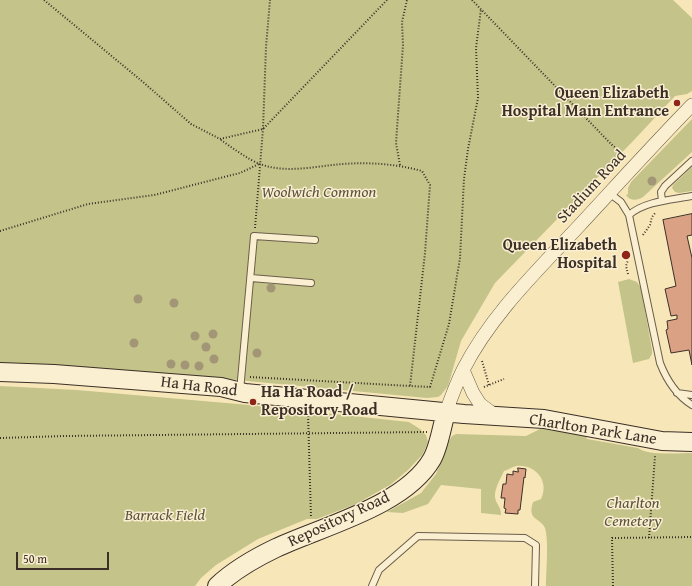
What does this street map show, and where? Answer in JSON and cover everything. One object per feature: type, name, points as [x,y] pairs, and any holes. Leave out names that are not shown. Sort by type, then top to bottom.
[{"type":"street","name":"Stadium Road","points":[[446,412],[463,370],[474,350],[520,290],[692,106]]},
{"type":"street","points":[[463,370],[473,393],[480,404],[496,416]]},
{"type":"street","name":"Ha Ha Road","points":[[0,372],[54,374],[213,386],[240,392],[446,412]]},
{"type":"street","name":"Charlton Park Lane","points":[[446,412],[544,419],[662,441],[692,442]]},
{"type":"street","name":"Repository Road","points":[[217,586],[227,577],[276,548],[368,510],[407,487],[423,473],[433,458],[446,412]]},
{"type":"lane","points":[[662,201],[661,192],[665,186],[692,161]]},
{"type":"lane","points":[[610,193],[621,202],[629,215],[660,364],[665,376],[677,393],[692,405]]},
{"type":"lane","points":[[629,215],[642,207],[662,201],[692,196]]},
{"type":"lane","points":[[240,392],[254,236],[315,240]]},
{"type":"lane","points":[[251,278],[311,283]]},
{"type":"lane","points":[[677,393],[692,395]]},
{"type":"lane","points":[[372,586],[379,570],[418,536],[525,538],[536,545],[535,586]]},
{"type":"path","points":[[44,0],[191,124],[260,164],[284,169],[376,163],[400,165],[422,171],[430,185],[425,253],[410,386]]},
{"type":"path","points":[[254,236],[263,129],[266,47],[270,0]]},
{"type":"path","points":[[220,140],[263,129],[387,0]]},
{"type":"path","points":[[400,165],[396,143],[403,45],[402,22],[407,0]]},
{"type":"path","points":[[472,0],[611,144],[630,160]]},
{"type":"path","points":[[430,387],[449,324],[460,258],[464,179],[478,98],[476,48],[481,9]]},
{"type":"path","points":[[0,231],[88,204],[154,195],[240,173],[260,164]]},
{"type":"path","points":[[640,240],[650,225],[654,215],[658,212]]},
{"type":"path","points":[[628,255],[628,262],[626,266],[628,274]]},
{"type":"path","points":[[482,361],[489,385]]},
{"type":"path","points":[[483,388],[504,379]]},
{"type":"path","points":[[308,408],[311,524]]},
{"type":"path","points":[[0,438],[426,432]]},
{"type":"path","points":[[649,538],[655,456]]},
{"type":"path","points":[[613,586],[612,538],[692,537]]},
{"type":"green space","name":"Woolwich Common","points":[[0,0],[673,0],[692,18],[692,91],[687,94],[675,96],[495,283],[461,341],[448,386],[438,397],[427,398],[226,379],[0,364]]},
{"type":"green space","points":[[692,119],[692,152],[643,197],[634,200],[628,197],[626,195],[628,194],[628,188],[631,182]]},
{"type":"green space","points":[[692,167],[692,191],[679,193],[675,192],[672,188],[673,185]]},
{"type":"green space","points":[[629,279],[637,282],[641,288],[652,350],[652,354],[649,359],[633,363],[618,282]]},
{"type":"green space","name":"Barrack Field","points":[[0,386],[77,390],[249,405],[409,422],[426,435],[428,442],[423,454],[408,470],[390,485],[356,504],[317,519],[307,519],[258,539],[216,565],[201,578],[195,586],[0,586]]},
{"type":"green space","name":"Charlton Cemetery","points":[[544,427],[585,432],[587,439],[638,448],[643,451],[664,454],[692,453],[692,586],[546,586],[547,549],[545,528],[533,516],[532,513],[533,502],[541,499],[544,486],[539,475],[535,471],[523,466],[516,466],[504,471],[499,482],[495,497],[501,515],[481,513],[481,489],[441,485],[428,504],[403,513],[387,512],[421,493],[436,474],[452,436],[456,434],[526,436]]},
{"type":"building","points":[[692,214],[692,235],[687,236],[692,258],[692,365],[689,350],[671,353],[666,330],[668,329],[667,321],[677,319],[677,315],[671,316],[665,289],[676,286],[663,220]]},
{"type":"building","points":[[518,468],[526,469],[520,510],[518,510],[518,514],[505,513],[505,498],[501,498],[503,484],[506,484],[507,474],[513,475],[513,471],[518,472]]},
{"type":"place","name":"Queen Elizabeth Hospital Main Entrance","points":[[677,103]]},
{"type":"place","name":"Queen Elizabeth Hospital","points":[[626,255]]},
{"type":"place","name":"Ha Ha Road / Repository Road","points":[[253,402]]}]
